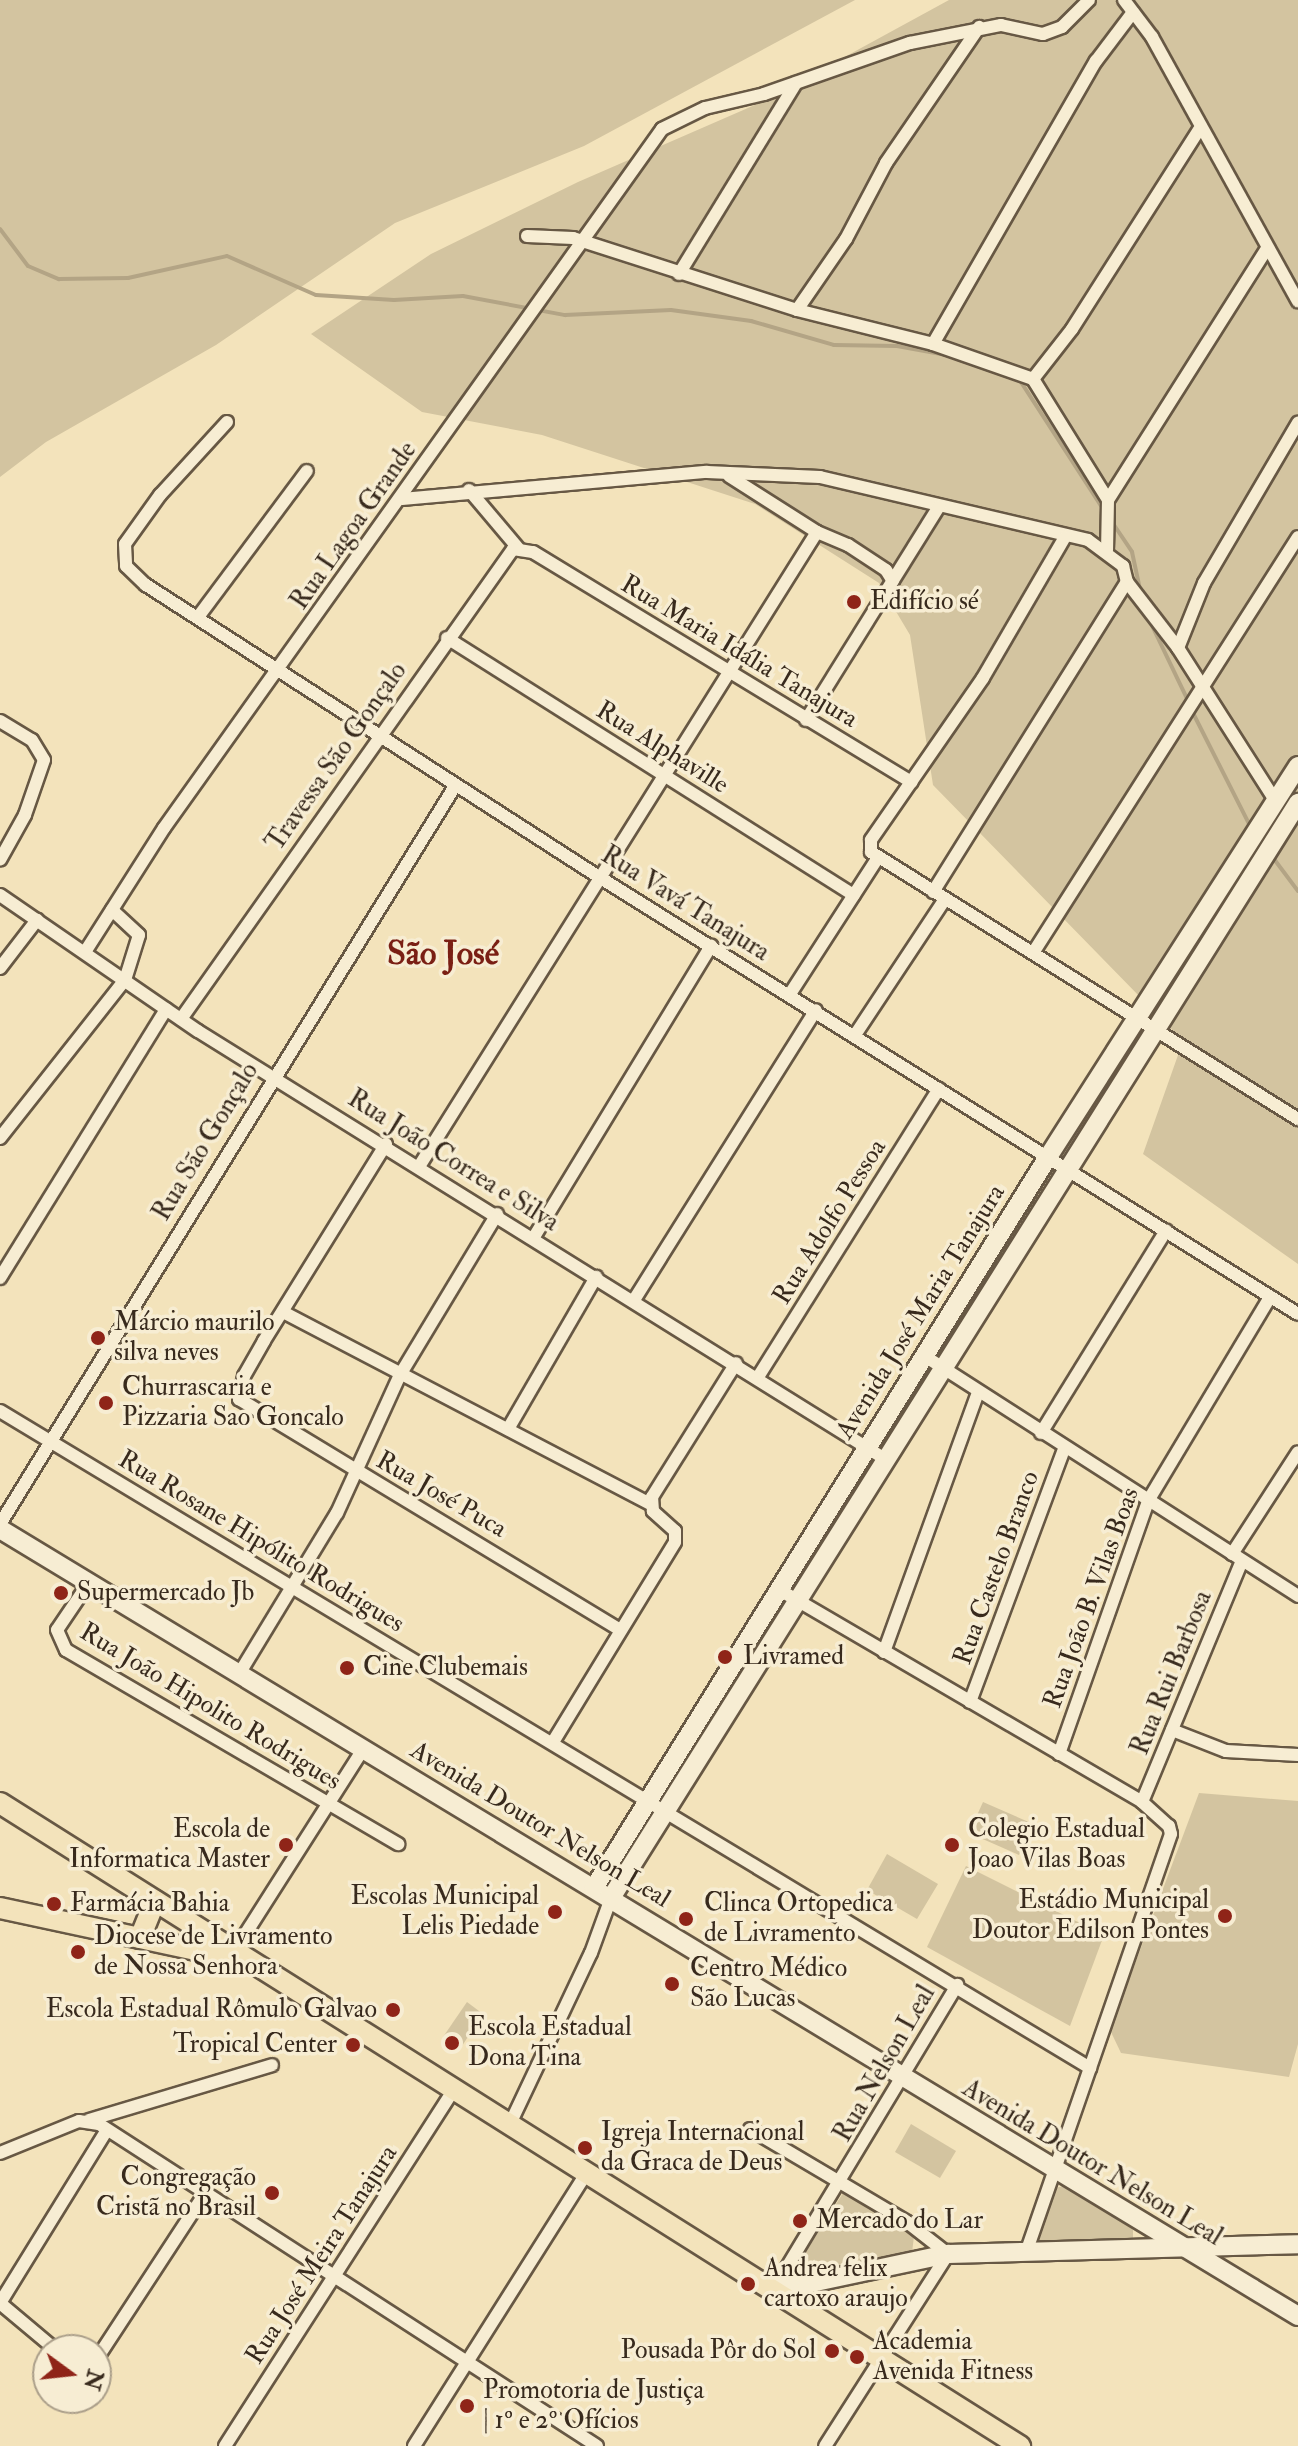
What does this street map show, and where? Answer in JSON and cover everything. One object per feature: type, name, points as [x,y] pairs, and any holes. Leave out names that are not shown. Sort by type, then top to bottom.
[{"type":"main road","points":[[0,1803],[155,1901],[234,1957],[455,2088],[586,2174],[777,2288],[1020,2446]]},
{"type":"main road","points":[[140,1938],[155,1901]]},
{"type":"main road","points":[[0,1908],[234,1957]]},
{"type":"street","points":[[679,274],[796,83],[855,60],[979,27],[1001,25],[1043,34],[1062,27],[1089,0]]},
{"type":"street","points":[[1124,0],[1152,37],[1199,130],[1298,301]]},
{"type":"street","points":[[933,344],[1096,61],[1133,12]]},
{"type":"street","points":[[797,310],[846,239],[886,163],[979,27]]},
{"type":"street","name":"Rua Lagoa Grande","points":[[85,952],[164,828],[402,499],[662,129],[705,108],[796,83]]},
{"type":"street","points":[[1033,379],[1072,329],[1199,130]]},
{"type":"street","points":[[527,236],[582,241],[797,310],[933,344],[1033,379],[1108,500]]},
{"type":"street","points":[[1107,550],[1108,500],[1266,250]]},
{"type":"street","name":"Rua Vavá Tanajura","points":[[227,422],[160,495],[125,544],[122,558],[146,585],[455,786],[1298,1314]]},
{"type":"street","points":[[1178,648],[1204,583],[1298,423]]},
{"type":"street","points":[[198,617],[307,471]]},
{"type":"street","points":[[402,499],[469,490],[722,474],[820,477],[1088,540],[1107,550],[1123,566],[1127,582],[1178,648],[1200,689],[1276,802]]},
{"type":"street","points":[[722,474],[743,482],[817,532],[848,545],[886,570],[893,581]]},
{"type":"street","points":[[469,490],[518,548]]},
{"type":"street","points":[[806,720],[939,506]]},
{"type":"street","points":[[420,1165],[726,672],[817,532]]},
{"type":"street","points":[[1065,537],[983,678],[871,840],[877,859],[1298,1119]]},
{"type":"street","points":[[1033,953],[1122,820],[1200,689],[1298,537]]},
{"type":"street","name":"Rua Maria Idália Tanajura","points":[[518,548],[543,558],[726,672],[912,782]]},
{"type":"street","name":"Travessa São Gonçalo","points":[[181,1019],[506,553],[518,548]]},
{"type":"street","points":[[933,892],[1127,582]]},
{"type":"street","name":"Rua Alphaville","points":[[447,638],[853,895]]},
{"type":"street","points":[[0,721],[32,740],[44,760],[25,815],[0,860]]},
{"type":"street","name":"Avenida José Maria Tanajura","points":[[594,1888],[647,1797],[923,1355],[1298,766]]},
{"type":"street","name":"Rua São Gonçalo","points":[[0,1526],[272,1076],[455,786]]},
{"type":"street","name":"Avenida José Maria Tanajura","points":[[611,1898],[1065,1168],[1298,803]]},
{"type":"street","points":[[790,994],[877,859]]},
{"type":"street","name":"Rua João Correa e Silva","points":[[0,895],[181,1019],[420,1165],[885,1459]]},
{"type":"street","points":[[855,1035],[945,899]]},
{"type":"street","points":[[0,1138],[125,980],[139,935],[112,910]]},
{"type":"street","points":[[0,968],[37,920]]},
{"type":"street","points":[[534,1237],[711,946]]},
{"type":"street","points":[[1156,989],[1173,1000]]},
{"type":"street","points":[[0,1278],[166,1009]]},
{"type":"street","points":[[634,1300],[816,1010]]},
{"type":"street","name":"Rua Adolfo Pessoa","points":[[758,1377],[939,1089]]},
{"type":"street","points":[[386,1144],[283,1312],[651,1504],[677,1535],[553,1742]]},
{"type":"street","points":[[239,1674],[357,1472],[400,1375],[497,1214]]},
{"type":"street","points":[[1041,1433],[1166,1231]]},
{"type":"street","points":[[1001,1233],[1018,1244]]},
{"type":"street","points":[[508,1429],[596,1277]]},
{"type":"street","name":"Rua João B. Vilas Boas","points":[[1059,1754],[1148,1501],[1270,1297]]},
{"type":"street","name":"Rua José Puca","points":[[283,1312],[244,1376],[239,1399],[621,1630]]},
{"type":"street","points":[[923,1355],[1064,1449],[1298,1596]]},
{"type":"street","points":[[651,1504],[736,1363]]},
{"type":"street","points":[[884,1652],[978,1392]]},
{"type":"street","name":"Rua Rosane Hipólito Rodrigues","points":[[0,1411],[290,1587],[647,1797],[1090,2068]]},
{"type":"street","name":"Rua Castelo Branco","points":[[970,1702],[1064,1449]]},
{"type":"street","name":"Rua Rui Barbosa","points":[[1142,1802],[1237,1557],[1298,1452]]},
{"type":"street","name":"Avenida Doutor Nelson Leal","points":[[0,1526],[88,1584],[364,1748],[902,2079],[1298,2316]]},
{"type":"street","name":"Rua João Hipolito Rodrigues","points":[[88,1584],[57,1630],[66,1650],[398,1844]]},
{"type":"street","points":[[778,1589],[1142,1802],[1166,1820],[1171,1834],[1026,2253]]},
{"type":"street","points":[[1172,1730],[1226,1751],[1298,1755]]},
{"type":"street","points":[[234,1957],[327,1802],[364,1748]]},
{"type":"street","points":[[510,2124],[591,1953],[611,1898]]},
{"type":"street","name":"Rua Nelson Leal","points":[[777,2288],[957,1985]]},
{"type":"street","points":[[0,2153],[89,2120],[272,2065]]},
{"type":"street","name":"Rua José Meira Tanajura","points":[[225,2446],[455,2088]]},
{"type":"street","points":[[89,2120],[469,2359],[597,2446]]},
{"type":"street","points":[[750,2129],[841,2183],[948,2254]]},
{"type":"street","points":[[37,2334],[0,2303],[107,2130]]},
{"type":"street","points":[[414,2446],[586,2174]]},
{"type":"street","points":[[112,2336],[206,2192]]},
{"type":"street","points":[[777,2288],[948,2254],[1026,2253],[1177,2244],[1298,2244]]},
{"type":"street","points":[[825,2446],[948,2254]]},
{"type":"shaded area","points":[[0,0],[855,0],[584,146],[395,223],[216,345],[46,442],[0,477]]},
{"type":"shaded area","points":[[949,0],[1298,0],[1298,1264],[1143,1154],[1183,1041],[933,785],[910,635],[879,583],[755,504],[542,435],[422,412],[311,334],[431,254],[578,182],[764,101]]},
{"type":"shaded area","points":[[1043,1193],[948,1347],[943,1344]]},
{"type":"shaded area","points":[[865,1463],[873,1470],[806,1577],[799,1572]]},
{"type":"shaded area","points":[[745,1657],[749,1662],[666,1799],[659,1795]]},
{"type":"shaded area","name":"Estádio Municipal Doutor Edilson Pontes","points":[[1199,1793],[1298,1801],[1298,2044],[1289,2077],[1121,2053],[1110,2030]]},
{"type":"shaded area","points":[[983,1802],[1031,1823],[1019,1855],[969,1833]]},
{"type":"shaded area","points":[[887,1854],[938,1884],[917,1919],[867,1890]]},
{"type":"shaded area","points":[[966,1866],[1104,1935],[1070,2026],[927,1947]]},
{"type":"shaded area","points":[[467,2002],[483,2014],[460,2049],[443,2037]]},
{"type":"shaded area","points":[[911,2124],[956,2151],[940,2178],[895,2152]]},
{"type":"shaded area","points":[[1063,2186],[1117,2216],[1133,2230],[1133,2239],[1037,2241],[1052,2189]]},
{"type":"shaded area","points":[[843,2193],[914,2236],[912,2253],[816,2271],[803,2267],[802,2258]]},
{"type":"waterway","points":[[0,229],[28,266],[59,279],[128,278],[227,256],[316,295],[394,300],[463,296],[565,315],[671,310],[751,321],[834,345],[897,346],[952,356]]},
{"type":"waterway","points":[[1019,379],[1105,512]]},
{"type":"waterway","points":[[1112,522],[1132,552],[1141,594]]},
{"type":"waterway","points":[[1145,611],[1189,703]]},
{"type":"waterway","points":[[1192,711],[1251,828]]},
{"type":"waterway","points":[[1271,855],[1298,891]]},
{"type":"place","name":"Edifício sé","points":[[854,602]]},
{"type":"place","name":"Márcio maurilo silva neves","points":[[98,1338]]},
{"type":"place","name":"Churrascaria e Pizzaria Sao Goncalo","points":[[106,1403]]},
{"type":"place","name":"Supermercado Jb","points":[[61,1593]]},
{"type":"place","name":"Livramed","points":[[725,1657]]},
{"type":"place","name":"Cine Clubemais","points":[[347,1668]]},
{"type":"place","name":"Escola de Informatica Master","points":[[286,1845]]},
{"type":"place","name":"Colegio Estadual Joao Vilas Boas","points":[[952,1845]]},
{"type":"place","name":"Farmácia Bahia","points":[[54,1904]]},
{"type":"place","name":"Escolas Municipal Lelis Piedade","points":[[555,1912]]},
{"type":"place","name":"Estádio Municipal Doutor Edilson Pontes","points":[[1225,1916]]},
{"type":"place","name":"Clinca Ortopedica de Livramento","points":[[686,1919]]},
{"type":"place","name":"Diocese de Livramento de Nossa Senhora","points":[[78,1952]]},
{"type":"place","name":"Centro Médico São Lucas","points":[[672,1984]]},
{"type":"place","name":"Escola Estadual Rômulo Galvao","points":[[393,2010]]},
{"type":"place","name":"Escola Estadual Dona Tina","points":[[452,2043]]},
{"type":"place","name":"Tropical Center","points":[[353,2045]]},
{"type":"place","name":"Igreja Internacional da Graca de Deus","points":[[585,2148]]},
{"type":"place","name":"Congregação Cristã no Brasil","points":[[272,2193]]},
{"type":"place","name":"Mercado do Lar","points":[[800,2221]]},
{"type":"place","name":"Andrea felix cartoxo araujo","points":[[748,2284]]},
{"type":"place","name":"Pousada Pôr do Sol","points":[[832,2351]]},
{"type":"place","name":"Academia Avenida Fitness","points":[[857,2357]]},
{"type":"place","name":"Promotoria de Justiça | 1º e 2º Ofícios","points":[[467,2406]]},
{"type":"district","name":"São José","points":[[443,954]]}]
